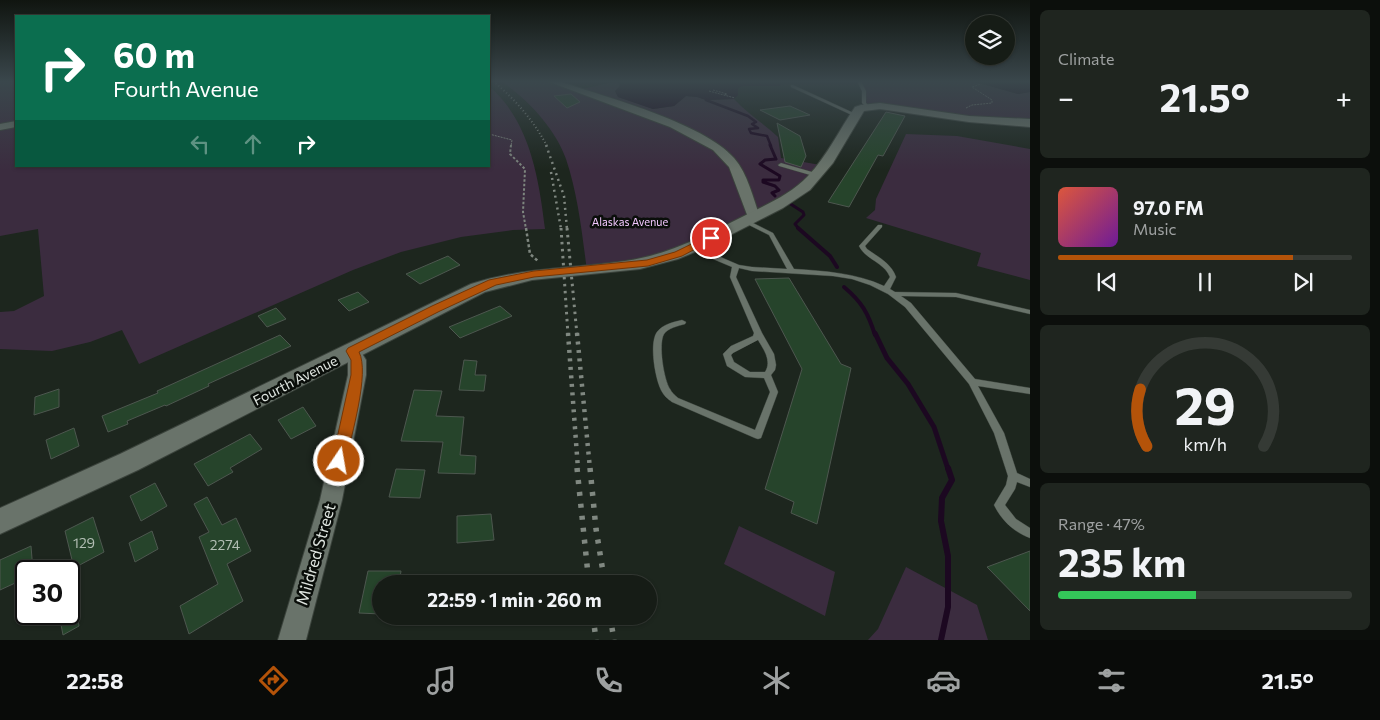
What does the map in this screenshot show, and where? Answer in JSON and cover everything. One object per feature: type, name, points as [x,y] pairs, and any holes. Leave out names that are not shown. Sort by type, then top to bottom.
[{"type":"street","points":[[634,111],[668,123],[717,147],[730,161],[740,180],[749,219]]},
{"type":"street","name":"Fourth Avenue","points":[[0,521],[129,462],[478,288],[505,279],[648,263],[666,259],[695,247],[788,199],[817,175],[828,162],[862,111]]},
{"type":"street","points":[[917,111],[984,120],[1030,123]]},
{"type":"street","points":[[0,127],[15,124]]},
{"type":"street","name":"Mildred Street","points":[[290,639],[331,500],[358,375],[357,360],[352,351]]},
{"type":"lane","points":[[781,164],[817,175]]},
{"type":"lane","points":[[749,219],[771,234],[791,270]]},
{"type":"lane","points":[[880,226],[862,246],[864,250],[886,265],[892,272],[893,277],[886,288]]},
{"type":"lane","points":[[695,247],[750,269],[834,274],[866,281],[886,288],[895,294],[925,324],[972,382],[999,432],[1014,476],[1011,486],[1000,505],[1005,515],[1011,521],[1030,533]]},
{"type":"lane","points":[[736,265],[733,277],[758,333],[774,363],[772,370],[767,375],[748,375],[730,364],[727,354],[734,346],[747,343],[756,338],[758,333]]},
{"type":"lane","points":[[895,294],[956,295],[1030,312]]},
{"type":"lane","points":[[682,322],[664,330],[659,336],[657,346],[666,392],[675,400],[758,435],[774,392],[767,375]]},
{"type":"lane","points":[[972,382],[1030,391]]},
{"type":"lane","points":[[1014,476],[1030,483]]},
{"type":"path","points":[[970,111],[984,120]]},
{"type":"path","points":[[490,134],[512,140],[510,154],[525,168],[523,212],[530,254],[552,273]]},
{"type":"green space","points":[[0,111],[15,111],[15,167],[490,167],[490,111],[510,111],[523,133],[530,152],[539,190],[545,229],[513,230],[461,237],[401,252],[353,270],[139,364],[122,330],[90,342],[52,351],[0,349],[0,312],[14,311],[44,296],[38,229],[0,236]]},
{"type":"green space","name":"Alaskas Avenue","points":[[535,111],[747,111],[778,137],[781,158],[826,166],[818,175],[695,247],[587,271],[577,200],[566,159],[555,136]]},
{"type":"green space","points":[[914,111],[1030,111],[1030,123]]},
{"type":"green space","points":[[906,134],[957,136],[1030,149],[1030,280],[977,266],[981,253],[866,218],[875,210],[876,199]]},
{"type":"green space","points":[[739,526],[835,572],[825,616],[724,564]]},
{"type":"green space","points":[[906,567],[977,605],[988,640],[868,640],[878,629]]},
{"type":"building","points":[[762,111],[801,111],[810,115],[780,120]]},
{"type":"building","points":[[886,112],[905,116],[883,156],[878,155],[849,207],[828,202]]},
{"type":"building","points":[[777,123],[800,136],[806,156],[801,167],[785,162]]},
{"type":"building","points":[[448,256],[460,265],[420,284],[406,274]]},
{"type":"building","points":[[789,278],[841,364],[851,368],[817,524],[791,513],[794,502],[765,489],[802,369],[755,279]]},
{"type":"building","points":[[358,292],[369,302],[349,311],[338,300]]},
{"type":"building","points":[[500,306],[512,316],[460,338],[449,327]]},
{"type":"building","points":[[276,308],[286,319],[267,327],[258,316]]},
{"type":"building","points":[[280,335],[291,346],[208,384],[209,386],[166,406],[127,421],[128,424],[108,432],[102,416],[158,393],[157,391]]},
{"type":"building","points":[[464,360],[477,361],[475,375],[486,375],[484,391],[459,390]]},
{"type":"building","points":[[59,389],[59,407],[34,415],[35,397]]},
{"type":"building","points":[[414,390],[442,391],[436,416],[464,417],[460,455],[476,456],[475,474],[438,473],[443,442],[401,441]]},
{"type":"building","points":[[303,407],[316,426],[291,439],[278,420]]},
{"type":"building","points":[[74,428],[79,446],[51,459],[46,440]]},
{"type":"building","points":[[250,434],[262,449],[230,468],[233,472],[208,486],[194,464]]},
{"type":"building","points":[[396,469],[425,470],[420,498],[389,497]]},
{"type":"building","points":[[155,483],[167,506],[141,521],[130,496]]},
{"type":"building","points":[[207,497],[222,525],[236,518],[251,551],[227,564],[243,601],[189,634],[180,606],[218,584],[199,537],[209,532],[194,504]]},
{"type":"building","points":[[491,514],[494,540],[457,543],[457,516]]},
{"type":"building","points":[[93,517],[104,552],[80,565],[80,560],[72,560],[65,531]]},
{"type":"building","points":[[152,531],[158,549],[135,562],[129,543]]},
{"type":"building","points":[[31,546],[32,560],[15,560],[15,583],[0,590],[0,560]]},
{"type":"building","points":[[1030,551],[1030,611],[987,567]]},
{"type":"building","points":[[368,571],[401,571],[400,575],[372,575],[372,614],[359,613]]},
{"type":"building","points":[[61,625],[79,625],[79,626],[63,635]]},
{"type":"waterway","points":[[735,111],[748,116],[756,122],[752,124],[758,128],[749,129],[751,133],[767,136],[771,146]]},
{"type":"waterway","points":[[770,145],[776,159],[765,160],[760,164],[780,176],[779,180],[763,180],[763,182],[775,186],[779,190],[772,193],[775,196]]},
{"type":"waterway","points":[[789,203],[803,212],[804,215],[795,224],[799,229]]},
{"type":"waterway","points":[[799,229],[830,256],[837,267]]},
{"type":"waterway","points":[[844,287],[864,308],[875,335]]},
{"type":"waterway","points":[[875,333],[887,358],[908,384],[934,427],[948,469]]},
{"type":"waterway","points":[[941,640],[948,607],[948,556],[941,521],[942,498],[952,480],[948,468]]},
{"type":"railway","points":[[523,111],[547,146]]},
{"type":"railway","points":[[546,145],[564,196],[567,229]]},
{"type":"railway","points":[[551,172],[561,229]]},
{"type":"railway","points":[[561,228],[568,335]]},
{"type":"railway","points":[[567,228],[577,335]]},
{"type":"railway","points":[[568,333],[578,469]]},
{"type":"railway","points":[[577,333],[590,469]]},
{"type":"railway","points":[[577,468],[588,575]]},
{"type":"railway","points":[[590,468],[596,529],[604,575]]},
{"type":"railway","points":[[594,625],[596,640]]},
{"type":"railway","points":[[612,625],[614,640]]},
{"type":"route","points":[[339,461],[358,375],[357,360],[352,351],[478,288],[505,279],[534,274],[573,272],[648,263],[679,254],[711,238]]}]
